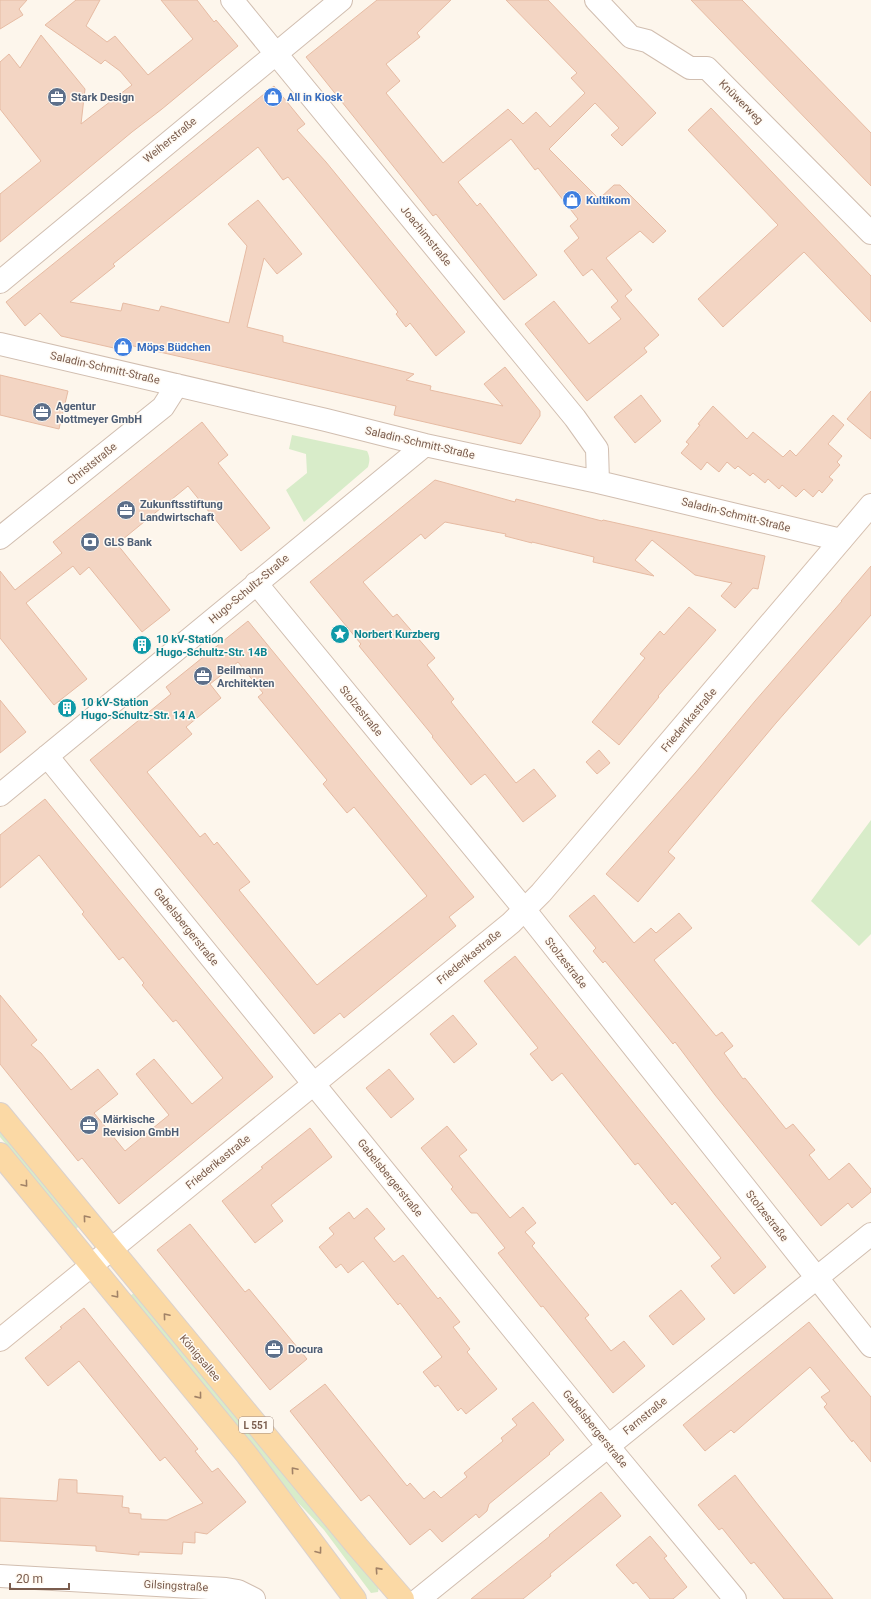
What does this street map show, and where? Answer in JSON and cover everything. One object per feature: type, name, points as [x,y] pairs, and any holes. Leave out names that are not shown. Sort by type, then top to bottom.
[{"type":"main road","name":"Königsallee","points":[[0,1114],[352,1540],[403,1599]]},
{"type":"main road","name":"L 551","points":[[0,1154],[247,1455],[355,1599]]},
{"type":"street","name":"Joachimstraße","points":[[232,0],[575,418],[597,449],[598,482]]},
{"type":"street","name":"Weiherstraße","points":[[0,282],[341,0]]},
{"type":"street","name":"Knüwerweg","points":[[596,0],[631,37],[647,41],[690,68],[707,68],[871,233]]},
{"type":"street","name":"Saladin-Schmitt-Straße","points":[[0,344],[425,445],[598,482],[841,540]]},
{"type":"street","name":"Christstraße","points":[[0,538],[163,406],[177,385]]},
{"type":"street","name":"Hugo-Schultz-Straße","points":[[0,795],[425,445]]},
{"type":"street","name":"Friederikastraße","points":[[0,1340],[511,923],[541,893],[871,505]]},
{"type":"street","name":"Stolzestraße","points":[[256,584],[524,909],[871,1346]]},
{"type":"street","name":"Gabelsbergerstraße","points":[[47,756],[608,1446],[735,1599]]},
{"type":"street","name":"Farnstraße","points":[[420,1599],[871,1234]]},
{"type":"street","name":"Gilsingstraße","points":[[0,1576],[226,1589],[238,1591],[254,1599]]},
{"type":"green space","points":[[292,435],[367,451],[369,457],[368,467],[304,522],[286,490],[307,473],[306,454],[289,449]]},
{"type":"green space","points":[[871,820],[871,934],[859,946],[811,901]]},
{"type":"green space","points":[[0,1130],[79,1226],[76,1229],[0,1137]]},
{"type":"green space","points":[[134,1293],[333,1534],[379,1586],[378,1592],[371,1593],[324,1530],[288,1492],[130,1296]]},
{"type":"building","points":[[0,0],[27,0],[19,9],[23,15],[0,29]]},
{"type":"building","points":[[76,0],[100,0],[86,26],[107,42],[115,36],[148,75],[193,39],[161,0],[197,0],[214,22],[216,20],[238,46],[0,242],[0,194],[41,161],[0,109],[0,62],[9,54],[20,68],[41,35],[85,89],[81,124],[132,85],[120,71],[105,60],[101,64],[45,25]]},
{"type":"building","points":[[377,0],[451,0],[417,33],[420,37],[386,64],[400,81],[386,93],[443,163],[508,109],[523,124],[536,112],[550,127],[585,93],[571,78],[577,73],[506,0],[548,0],[656,113],[622,146],[611,135],[619,128],[595,103],[549,149],[599,199],[614,185],[620,185],[666,231],[653,243],[640,231],[606,258],[632,290],[625,296],[659,335],[644,348],[647,352],[587,401],[525,324],[554,301],[589,344],[621,319],[611,307],[618,301],[592,269],[583,276],[564,251],[579,238],[570,226],[578,219],[538,168],[535,170],[511,139],[458,182],[477,206],[480,203],[537,275],[504,300],[436,214],[433,216],[306,57]]},
{"type":"building","points":[[691,0],[742,0],[871,133],[871,186]]},
{"type":"building","points":[[274,86],[305,124],[297,130],[326,162],[465,332],[436,356],[410,323],[406,327],[396,314],[398,312],[288,177],[283,180],[258,147],[113,264],[115,266],[70,302],[121,311],[123,303],[159,311],[161,306],[229,323],[247,246],[228,224],[258,200],[302,254],[277,274],[264,258],[247,327],[283,336],[283,342],[414,374],[406,380],[431,386],[430,390],[503,406],[484,384],[505,367],[540,411],[540,416],[521,444],[394,415],[396,406],[129,345],[127,351],[61,336],[40,313],[25,326],[6,302]]},
{"type":"building","points":[[711,108],[871,276],[871,322],[804,252],[723,327],[698,299],[778,225],[688,130]]},
{"type":"building","points":[[0,375],[68,391],[59,429],[0,415]]},
{"type":"building","points":[[871,391],[871,439],[847,419]]},
{"type":"building","points":[[641,395],[661,421],[635,443],[614,417]]},
{"type":"building","points":[[713,406],[747,439],[753,432],[783,457],[790,450],[796,456],[833,415],[844,425],[828,444],[842,456],[837,462],[840,465],[829,477],[833,480],[822,493],[819,490],[813,497],[804,489],[796,497],[782,485],[779,489],[768,479],[765,483],[753,473],[750,476],[738,466],[735,469],[727,462],[719,472],[707,462],[701,470],[681,453],[689,444],[686,442],[700,425],[698,424]]},
{"type":"building","points":[[202,422],[228,455],[218,463],[270,528],[241,551],[188,486],[117,544],[170,610],[142,632],[89,567],[80,575],[73,566],[26,603],[87,679],[54,705],[0,638],[0,571],[15,590],[62,553],[53,542]]},
{"type":"building","points":[[435,480],[515,502],[516,499],[602,521],[765,556],[758,589],[753,588],[735,608],[721,596],[732,583],[695,575],[652,540],[635,560],[654,576],[593,562],[594,557],[505,536],[506,534],[445,522],[425,539],[421,534],[363,582],[393,617],[397,614],[435,658],[427,665],[454,699],[451,702],[516,783],[534,769],[556,796],[523,822],[485,774],[471,785],[359,646],[361,644],[310,582]]},
{"type":"building","points":[[871,566],[871,615],[776,723],[668,852],[675,858],[638,902],[606,874],[696,772]]},
{"type":"building","points":[[689,607],[716,630],[658,696],[659,697],[619,745],[592,722],[645,658],[640,654],[660,631],[664,635]]},
{"type":"building","points":[[248,621],[474,897],[449,917],[456,926],[344,1018],[340,1013],[314,1034],[90,760],[171,694],[166,687]],"holes":[[[238,662],[263,693],[258,697],[327,780],[323,784],[347,813],[354,807],[427,896],[317,985],[239,890],[250,882],[217,842],[214,845],[205,833],[200,837],[147,772],[192,734],[186,727],[221,698],[210,684]]]},
{"type":"building","points":[[0,700],[26,732],[0,753]]},
{"type":"building","points":[[599,750],[610,763],[597,774],[586,762]]},
{"type":"building","points":[[45,799],[273,1077],[119,1204],[82,1158],[78,1161],[0,1064],[0,995],[37,1040],[31,1045],[41,1053],[71,1090],[98,1069],[118,1094],[94,1113],[125,1151],[169,1115],[136,1074],[154,1059],[192,1104],[223,1078],[176,1020],[173,1022],[142,985],[144,983],[123,957],[119,960],[82,914],[84,912],[39,855],[0,888],[0,835]]},
{"type":"building","points":[[594,895],[634,943],[651,928],[656,933],[679,913],[692,928],[654,960],[716,1036],[722,1032],[733,1046],[724,1053],[743,1079],[745,1078],[786,1129],[793,1124],[815,1150],[809,1155],[829,1180],[849,1163],[871,1189],[871,1192],[852,1208],[848,1203],[821,1226],[715,1095],[675,1042],[673,1044],[605,961],[603,963],[593,951],[596,948],[569,916]]},
{"type":"building","points":[[515,956],[766,1267],[734,1294],[711,1266],[721,1258],[675,1202],[672,1205],[638,1163],[635,1165],[562,1073],[552,1081],[530,1054],[538,1048],[484,981]]},
{"type":"building","points":[[453,1015],[477,1044],[454,1063],[430,1034]]},
{"type":"building","points":[[389,1069],[414,1099],[391,1118],[366,1088]]},
{"type":"building","points":[[447,1126],[467,1150],[459,1156],[510,1218],[523,1207],[536,1223],[525,1232],[535,1243],[532,1246],[589,1315],[585,1318],[611,1351],[624,1341],[645,1366],[613,1393],[498,1253],[505,1248],[477,1213],[471,1213],[451,1189],[453,1187],[421,1148]]},
{"type":"building","points":[[310,1128],[332,1157],[271,1205],[283,1221],[255,1243],[222,1201],[263,1168],[261,1167]]},
{"type":"building","points":[[367,1208],[385,1229],[374,1238],[394,1262],[403,1255],[438,1299],[440,1297],[460,1322],[453,1327],[470,1349],[467,1352],[497,1389],[466,1414],[461,1408],[458,1411],[438,1385],[435,1387],[423,1372],[442,1357],[400,1303],[398,1305],[363,1261],[348,1273],[341,1264],[336,1268],[319,1247],[334,1234],[329,1228],[349,1212],[354,1219]]},
{"type":"building","points":[[190,1224],[245,1292],[249,1289],[307,1359],[270,1390],[157,1250]]},
{"type":"building","points":[[681,1290],[705,1319],[673,1345],[649,1316]]},
{"type":"building","points":[[84,1308],[198,1449],[195,1451],[212,1472],[218,1468],[246,1502],[207,1534],[195,1532],[195,1543],[183,1542],[182,1554],[139,1552],[139,1555],[96,1551],[96,1546],[0,1541],[0,1498],[57,1501],[59,1479],[77,1480],[77,1493],[123,1496],[122,1507],[129,1508],[129,1513],[141,1514],[141,1519],[167,1520],[203,1503],[165,1457],[160,1461],[79,1361],[48,1386],[25,1358]]},
{"type":"building","points":[[809,1322],[871,1397],[871,1462],[853,1440],[852,1442],[824,1407],[827,1404],[821,1397],[830,1391],[810,1367],[734,1433],[731,1430],[705,1451],[683,1425]]},
{"type":"building","points":[[325,1384],[407,1486],[410,1483],[424,1499],[434,1491],[441,1498],[467,1477],[464,1473],[503,1441],[501,1438],[517,1425],[512,1419],[533,1402],[564,1440],[549,1453],[550,1454],[489,1504],[487,1511],[479,1518],[476,1514],[442,1542],[430,1529],[410,1545],[369,1495],[361,1501],[290,1411]]},
{"type":"building","points":[[735,1475],[833,1599],[784,1599],[754,1562],[751,1564],[722,1528],[719,1530],[698,1505]]},
{"type":"building","points":[[601,1492],[621,1516],[550,1574],[551,1576],[523,1599],[471,1599],[550,1536],[549,1535]]},
{"type":"building","points":[[650,1536],[667,1556],[664,1558],[687,1587],[673,1599],[650,1599],[636,1582],[633,1584],[616,1565]]},
{"type":"place","name":"Stark Design","points":[[57,97]]},
{"type":"place","name":"All in Kiosk","points":[[273,97]]},
{"type":"place","name":"Kultikom","points":[[572,200]]},
{"type":"place","name":"Möps Büdchen","points":[[123,347]]},
{"type":"place","name":"Agentur Nottmeyer GmbH","points":[[42,412]]},
{"type":"place","name":"Zukunftsstiftung Landwirtschaft","points":[[126,510]]},
{"type":"place","name":"GLS Bank","points":[[90,542]]},
{"type":"place","name":"Norbert Kurzberg","points":[[340,634]]},
{"type":"place","name":"10 kV-Station Hugo-Schultz-Str. 14B","points":[[142,645]]},
{"type":"place","name":"Beilmann Architekten","points":[[203,676]]},
{"type":"place","name":"10 kV-Station Hugo-Schultz-Str. 14 A","points":[[67,708]]},
{"type":"place","name":"Märkische Revision GmbH","points":[[89,1125]]},
{"type":"place","name":"Docura","points":[[274,1349]]}]
